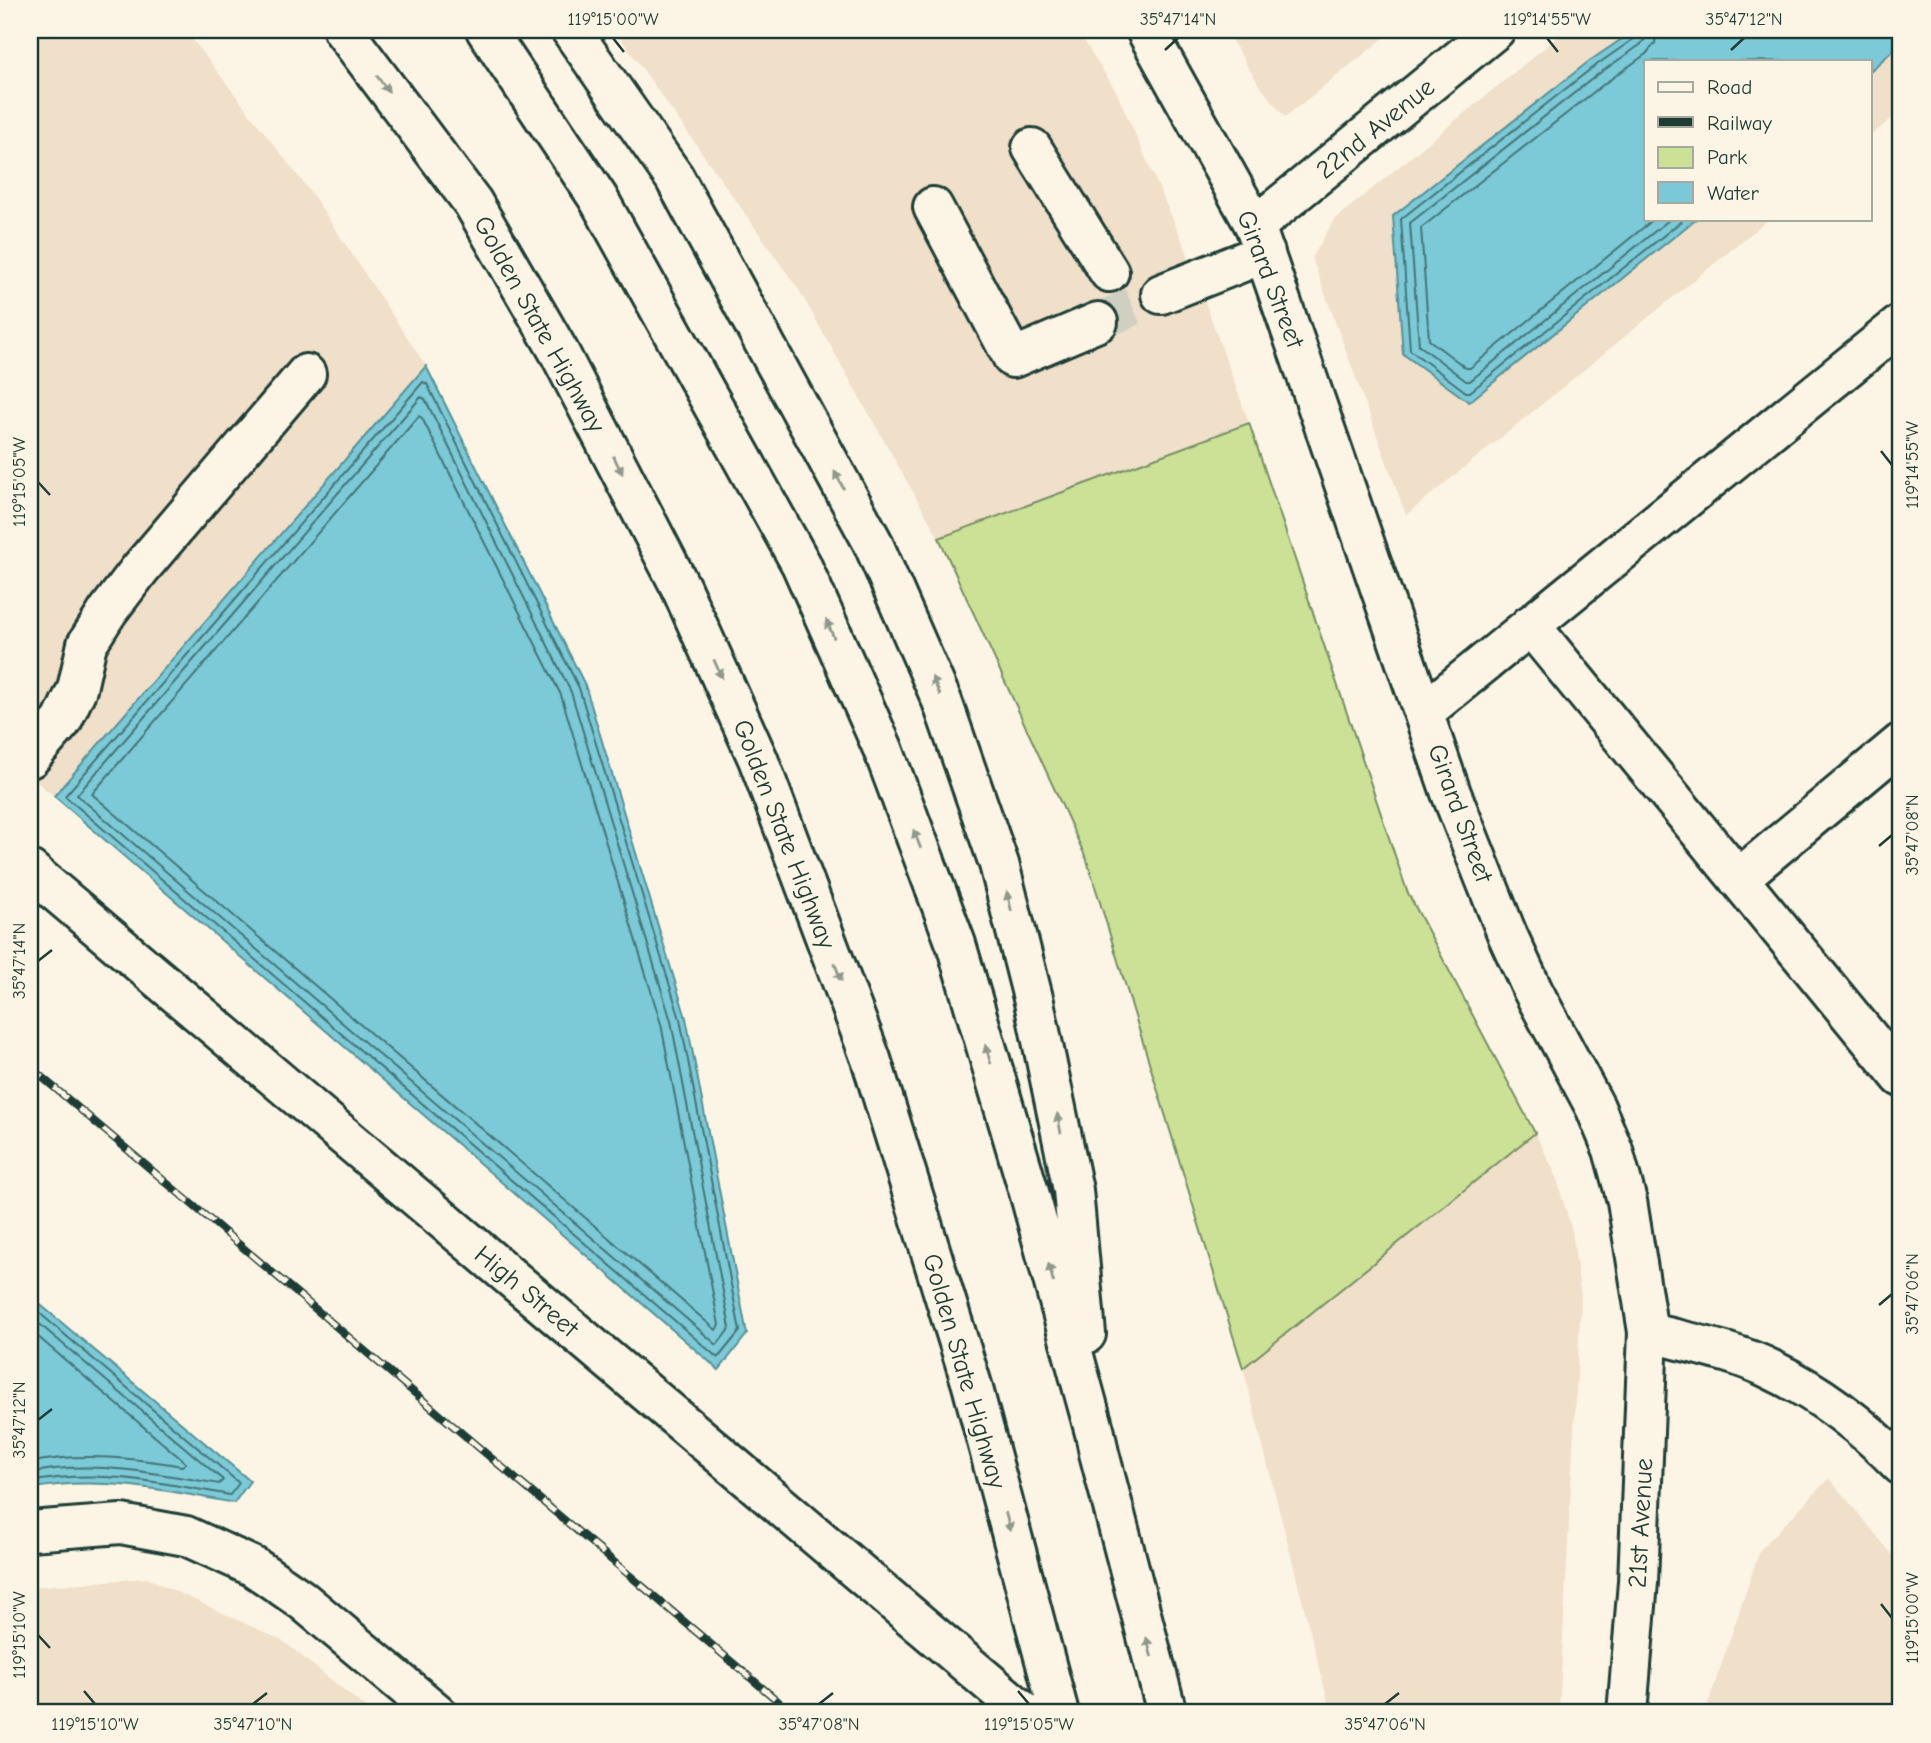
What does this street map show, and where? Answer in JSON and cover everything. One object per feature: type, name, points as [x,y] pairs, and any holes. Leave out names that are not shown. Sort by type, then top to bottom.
[{"type":"main road","points":[[486,30],[598,198],[801,564],[883,749],[956,944],[1031,1199],[1167,1713]]},
{"type":"main road","points":[[571,30],[681,189],[872,541],[942,701],[999,864],[1034,1002],[1073,1190],[1097,1443]]},
{"type":"main road","name":"Girard Street","points":[[1146,30],[1260,239],[1451,793],[1507,934],[1533,991],[1595,1107],[1613,1150],[1627,1202],[1648,1332]]},
{"type":"main road","name":"22nd Avenue","points":[[1161,294],[1260,239],[1495,30]]},
{"type":"main road","name":"Golden State Highway","points":[[342,34],[473,203],[559,352],[681,588],[758,759],[871,1059],[972,1385],[1059,1713]]},
{"type":"main road","points":[[1032,148],[1109,272]]},
{"type":"main road","points":[[933,207],[1013,358],[1098,322]]},
{"type":"main road","points":[[1424,712],[1901,324]]},
{"type":"main road","points":[[30,758],[62,722],[77,690],[87,644],[108,611],[140,569],[306,374]]},
{"type":"main road","points":[[1530,625],[1901,1077]]},
{"type":"main road","points":[[1738,879],[1901,743]]},
{"type":"main road","name":"High Street","points":[[30,870],[1025,1713]]},
{"type":"main road","points":[[1648,1332],[1707,1347],[1771,1369],[1828,1402],[1880,1444],[1901,1465]]},
{"type":"main road","name":"21st Avenue","points":[[1627,1713],[1638,1582],[1648,1332]]},
{"type":"main road","points":[[30,1531],[121,1524],[186,1536],[209,1546],[254,1567],[302,1600],[437,1713]]},
{"type":"shaded area","points":[[30,30],[185,30],[312,194],[426,366],[54,796],[30,776]]},
{"type":"shaded area","points":[[615,30],[1077,30],[1116,91],[1185,247],[1249,423],[939,538],[799,290]]},
{"type":"shaded area","points":[[1225,30],[1394,30],[1285,117],[1260,86]]},
{"type":"shaded area","points":[[1566,30],[1901,30],[1901,111],[1871,135],[1871,60],[1644,60],[1644,220],[1768,220],[1406,515],[1312,258],[1334,220]]},
{"type":"shaded area","points":[[1535,1133],[1555,1173],[1572,1231],[1581,1298],[1559,1713],[1331,1713],[1243,1368]]},
{"type":"shaded area","points":[[1829,1478],[1901,1565],[1901,1713],[1705,1713],[1760,1550]]},
{"type":"shaded area","points":[[147,1578],[283,1641],[372,1713],[30,1713],[30,1587]]},
{"type":"green space","points":[[1249,423],[1407,891],[1535,1133],[1243,1368],[1087,860],[939,538]]},
{"type":"water","points":[[1635,30],[1897,30],[1898,46],[1871,70],[1871,60],[1644,60],[1644,220],[1695,220],[1469,402],[1403,354],[1393,216],[1588,62]]},
{"type":"water","points":[[426,366],[585,685],[686,1018],[747,1334],[719,1370],[54,796]]},
{"type":"water","points":[[30,1296],[250,1481],[234,1503],[158,1489],[106,1484],[81,1483],[30,1489]]},
{"type":"tunnel","points":[[1098,322],[1161,294]]},
{"type":"railway","points":[[30,1067],[792,1713]]}]
